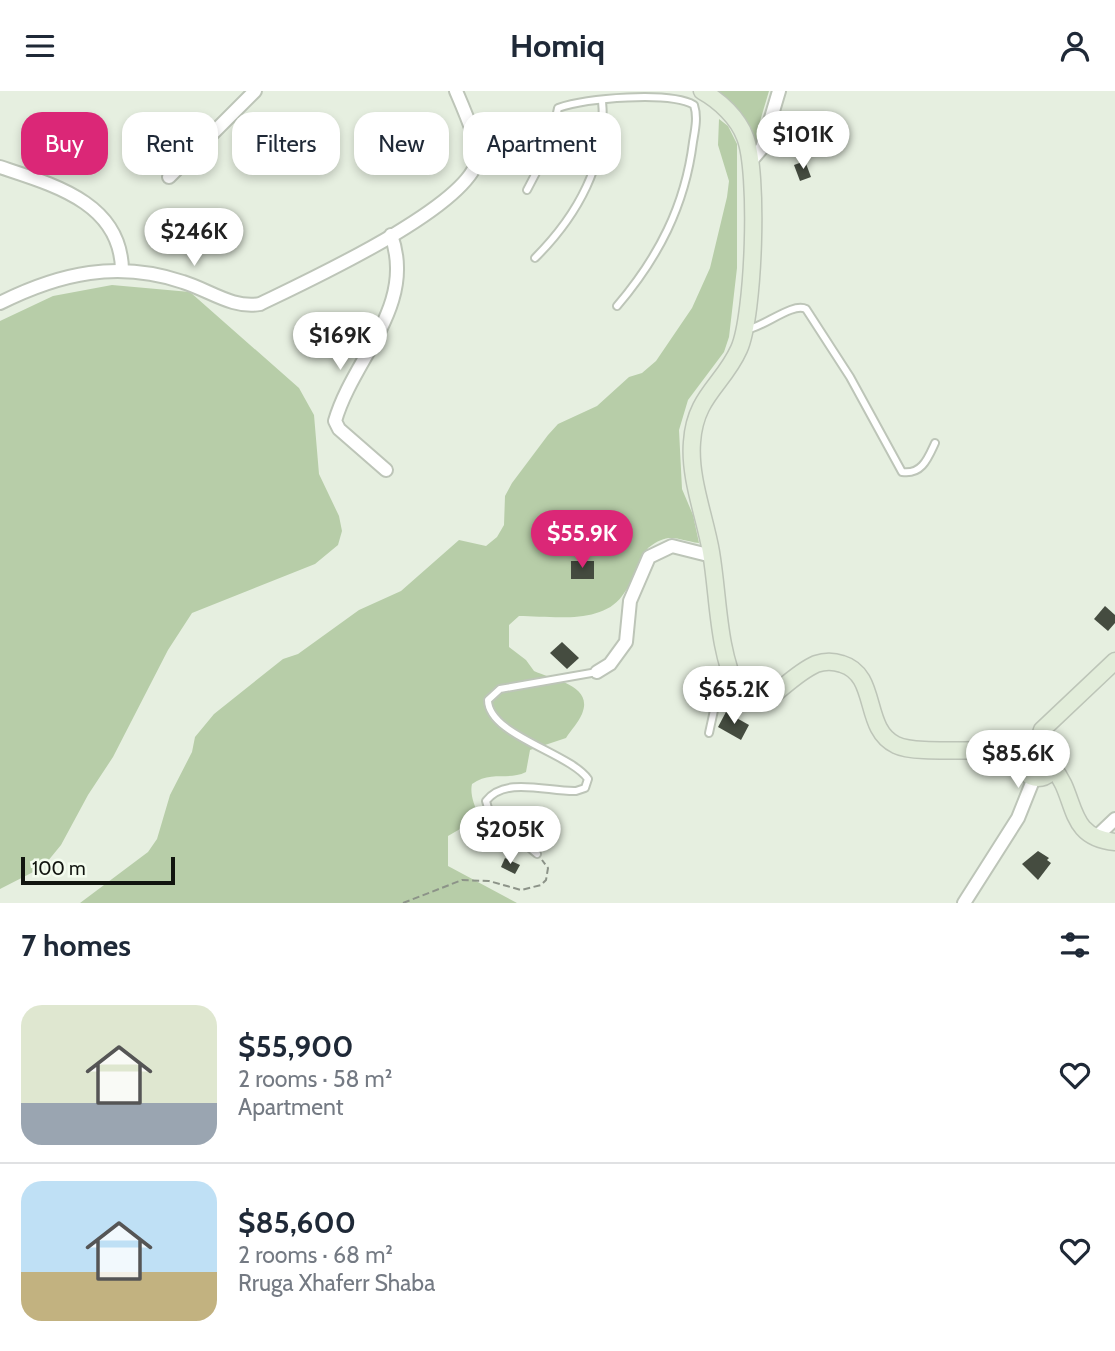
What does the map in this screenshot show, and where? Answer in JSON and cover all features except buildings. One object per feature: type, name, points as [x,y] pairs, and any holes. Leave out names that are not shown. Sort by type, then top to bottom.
[{"type":"street","points":[[169,177],[255,91]]},
{"type":"street","points":[[0,303],[55,278],[122,271],[156,273],[207,290],[237,305],[248,306],[298,285],[391,235],[460,190],[475,167],[478,154],[456,91]]},
{"type":"street","points":[[750,162],[762,148],[779,91]]},
{"type":"street","points":[[705,92],[740,126],[750,162],[751,227],[745,330],[732,363],[703,401],[693,429],[692,458],[712,556],[716,613],[726,660],[738,692],[746,698],[768,699],[817,664],[834,662],[850,666],[864,682],[879,729],[897,745],[1031,749],[1051,753],[1053,768],[1060,777],[1078,823],[1095,838],[1115,842]]},
{"type":"street","points":[[0,167],[47,183],[106,219],[121,255],[122,271]]},
{"type":"street","points":[[386,470],[339,429],[335,421],[392,303],[399,263],[391,235]]},
{"type":"street","points":[[597,673],[610,664],[626,642],[630,601],[649,557],[660,549],[672,546],[712,556]]},
{"type":"street","points":[[1053,768],[1043,777],[1034,778],[1026,773],[1022,766],[1042,730],[1115,661]]},
{"type":"street","points":[[964,903],[1018,818],[1034,778]]},
{"type":"street","points":[[1095,838],[1115,819]]},
{"type":"lane","points":[[527,190],[550,146],[558,108],[642,95],[675,94],[691,101],[696,109],[691,159],[684,192],[659,250],[645,273],[617,306]]},
{"type":"lane","points":[[535,258],[561,230],[586,188],[601,142],[602,101]]},
{"type":"lane","points":[[745,330],[756,329],[795,307],[806,309],[850,377],[902,472],[915,472],[921,468],[934,443]]},
{"type":"lane","points":[[709,733],[717,686],[726,660]]},
{"type":"lane","points":[[537,854],[490,815],[486,801],[499,790],[511,788],[576,791],[585,787],[588,779],[580,770],[533,745],[491,713],[488,699],[500,689],[597,673]]},
{"type":"path","points":[[403,903],[462,880],[489,881],[521,890],[541,885],[546,880],[548,868],[537,854]]},
{"type":"green space","points":[[717,91],[769,91],[758,128],[758,145],[749,127]]},
{"type":"green space","points":[[719,119],[728,126],[737,144],[737,268],[729,337],[724,352],[688,400],[679,430],[682,489],[693,515],[699,543],[668,538],[655,543],[648,548],[622,596],[602,611],[575,617],[519,616],[509,625],[509,647],[526,660],[534,671],[577,690],[584,704],[582,714],[566,738],[530,750],[526,772],[513,776],[486,777],[472,784],[472,798],[478,814],[499,837],[481,837],[460,829],[448,836],[448,866],[517,903],[80,903],[148,852],[157,839],[170,795],[192,752],[195,737],[214,714],[283,659],[298,654],[359,610],[401,591],[459,540],[486,546],[497,537],[504,525],[505,496],[512,483],[558,424],[597,406],[629,377],[642,373],[656,361],[692,308],[710,268],[729,181],[718,145]]},
{"type":"green space","points":[[112,285],[190,292],[299,388],[314,415],[319,474],[339,516],[342,531],[338,545],[315,564],[192,613],[168,650],[113,757],[88,795],[61,845],[43,867],[0,889],[0,321],[53,296]]}]
